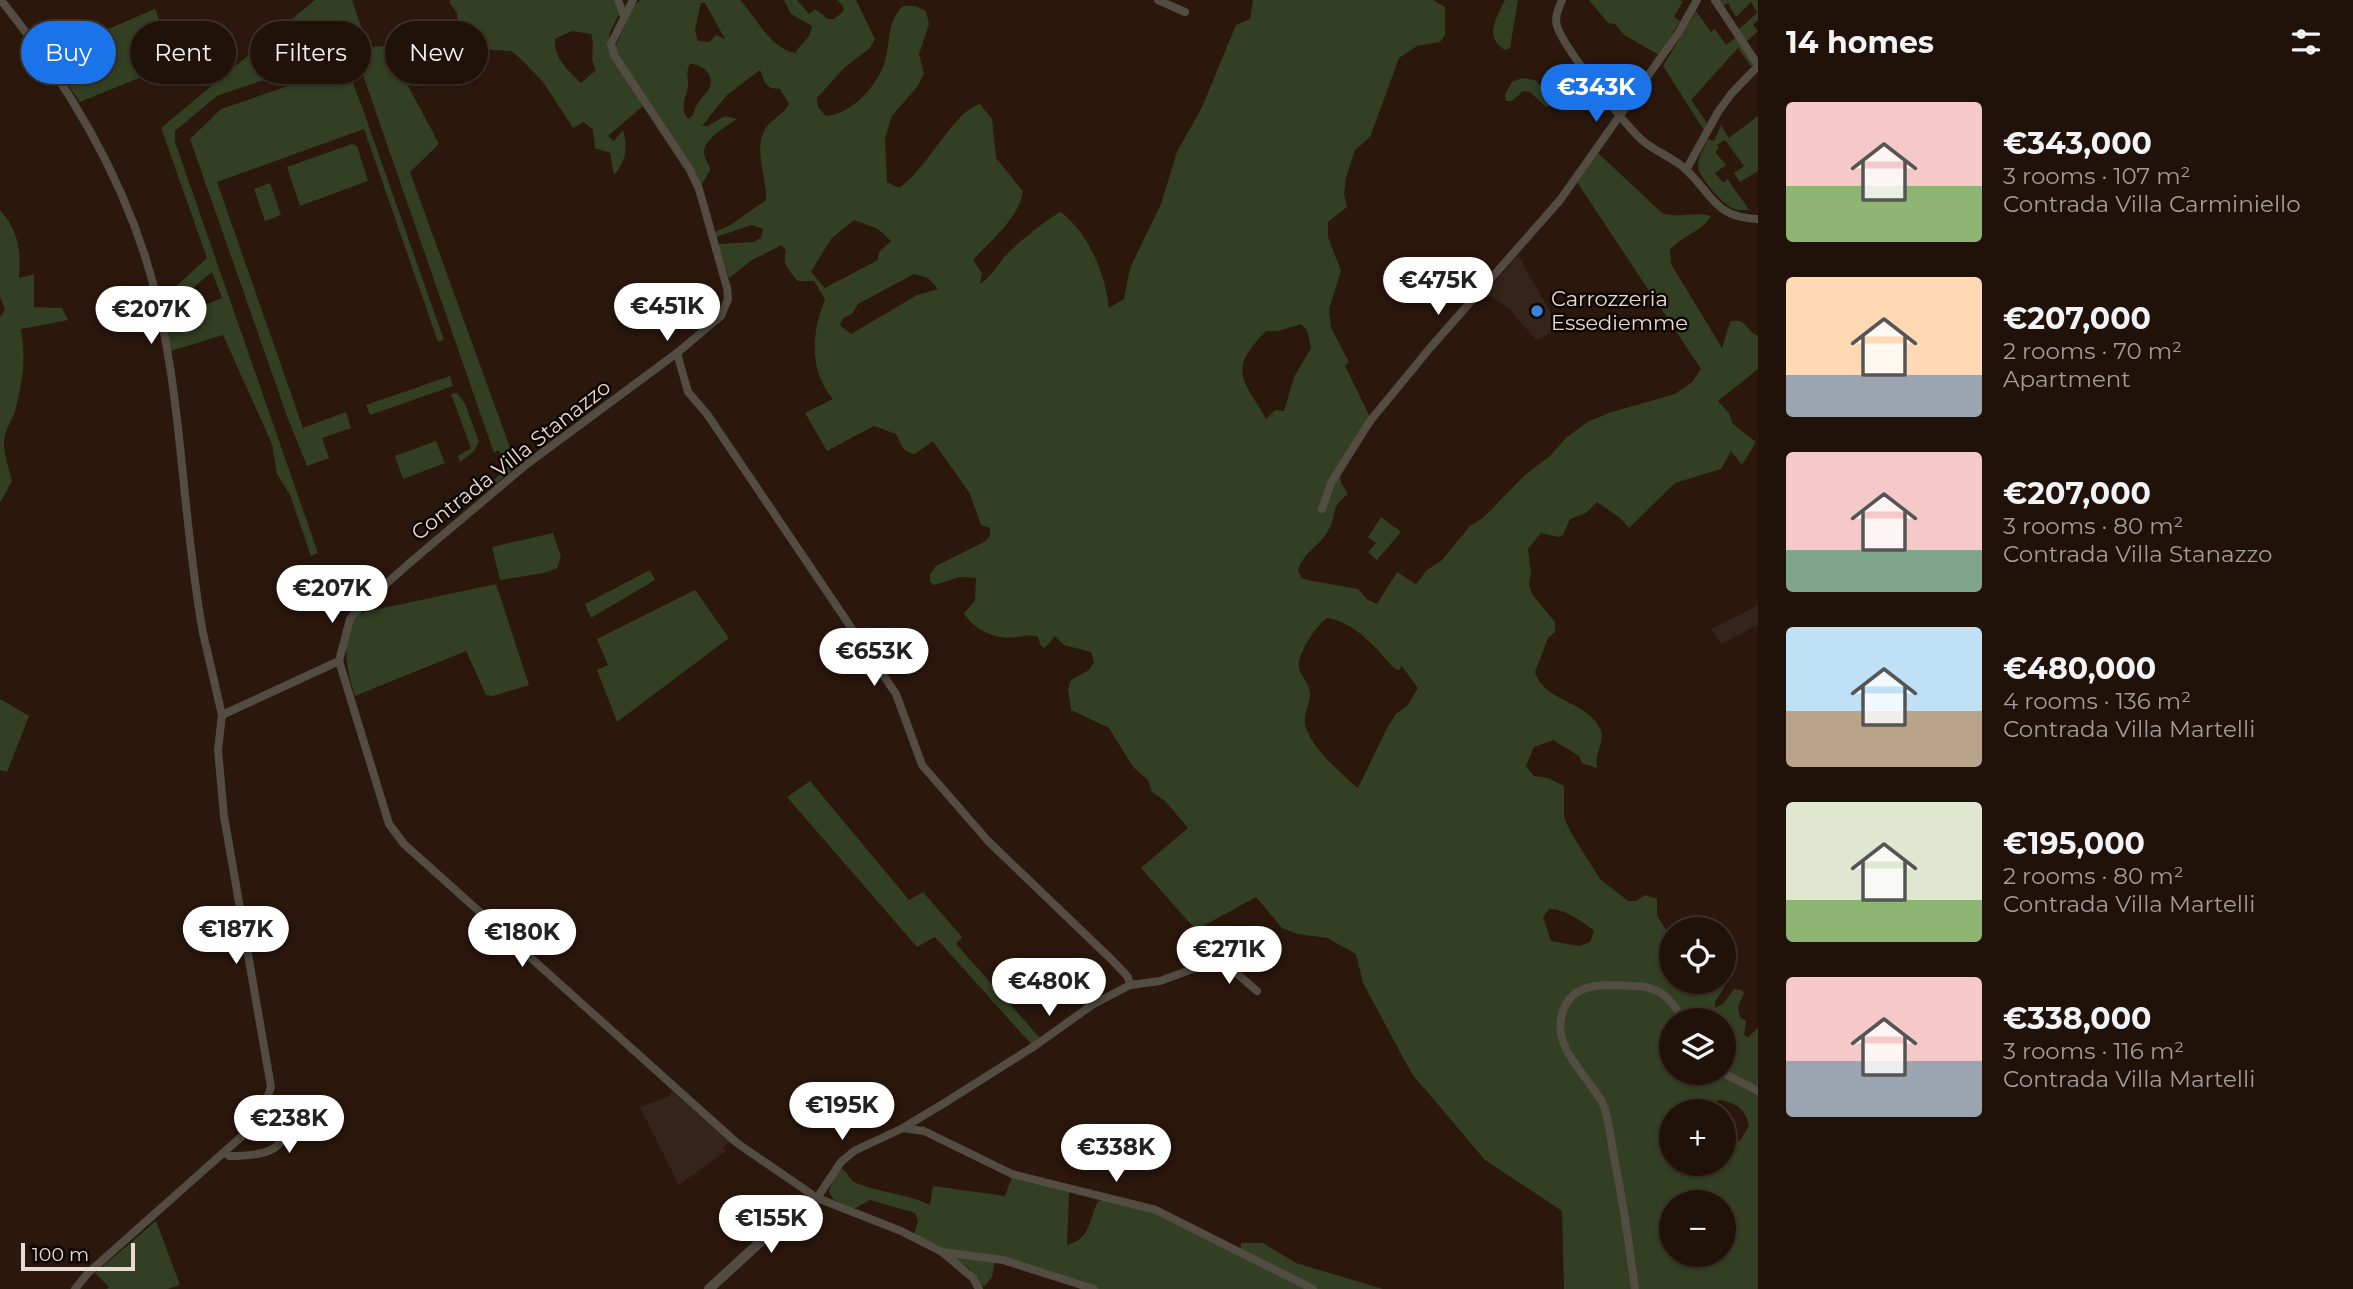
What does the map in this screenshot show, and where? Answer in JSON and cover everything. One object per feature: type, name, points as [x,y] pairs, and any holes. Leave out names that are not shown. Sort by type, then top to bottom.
[{"type":"street","points":[[1,0],[48,61],[84,119],[132,222],[159,308],[182,445],[203,632],[222,715],[218,750],[224,816],[271,1087],[267,1105],[259,1121],[88,1273],[75,1289]]},
{"type":"street","points":[[618,0],[624,16]]},
{"type":"street","name":"Contrada Villa Stanazzo","points":[[339,661],[345,629],[360,607],[527,464],[677,353],[721,316],[728,299],[727,288],[699,189],[690,170],[614,55],[611,44],[633,0]]},
{"type":"street","points":[[1158,0],[1185,12]]},
{"type":"street","points":[[1562,0],[1556,18],[1557,26],[1584,70],[1643,141],[1686,170],[1717,207],[1731,216],[1758,219]]},
{"type":"street","points":[[1322,509],[1331,483],[1370,421],[1560,200],[1679,32],[1697,0]]},
{"type":"street","points":[[1686,170],[1718,112],[1758,65],[1714,0]]},
{"type":"street","points":[[677,353],[688,392],[721,435],[896,694],[922,765],[988,841],[1113,961],[1128,977],[1130,985]]},
{"type":"street","points":[[222,715],[339,661],[389,824],[404,844],[737,1143],[817,1198],[901,1231],[942,1252],[973,1278],[979,1289]]},
{"type":"street","points":[[709,1289],[769,1234],[817,1198],[841,1162],[854,1151],[903,1128],[1036,1045],[1092,1004],[1130,985],[1160,981],[1220,959],[1257,991]]},
{"type":"street","points":[[1635,1289],[1625,1213],[1603,1105],[1567,1049],[1561,1027],[1564,1010],[1578,990],[1590,985],[1656,989],[1676,1008]]},
{"type":"street","points":[[1736,1080],[1758,1091]]},
{"type":"street","points":[[225,1152],[229,1156],[261,1155],[282,1142],[282,1115],[279,1108],[267,1105]]},
{"type":"street","points":[[903,1128],[924,1130],[1012,1174],[1156,1210],[1313,1289]]},
{"type":"street","points":[[942,1252],[1003,1260],[1094,1289]]},
{"type":"shaded area","points":[[1518,255],[1560,329],[1536,340],[1509,309],[1486,293]]},
{"type":"shaded area","points":[[1758,605],[1758,625],[1721,644],[1711,629]]},
{"type":"shaded area","points":[[673,1091],[731,1141],[723,1147],[726,1151],[679,1185],[640,1107],[669,1096]]},
{"type":"green space","points":[[315,0],[352,0],[359,21],[290,21]]},
{"type":"green space","points":[[451,0],[617,0],[621,10],[610,32],[608,46],[643,106],[608,136],[614,141],[623,130],[625,137],[623,159],[614,175],[610,153],[595,148],[593,130],[584,122],[573,128],[543,82],[511,51],[488,49],[488,21],[458,21],[457,13],[449,2]],"holes":[[[572,31],[591,34],[596,70],[581,83],[559,58],[555,39]]]},
{"type":"green space","points":[[641,0],[740,0],[771,39],[795,53],[808,37],[812,26],[791,14],[784,0],[797,0],[809,14],[815,9],[828,19],[834,19],[844,11],[837,0],[856,0],[875,39],[870,48],[844,68],[817,98],[818,107],[826,116],[836,114],[856,103],[872,86],[883,67],[894,18],[903,6],[915,6],[926,11],[929,24],[919,54],[924,74],[917,87],[892,116],[885,138],[887,182],[899,188],[909,180],[960,117],[980,104],[992,119],[996,158],[1023,191],[1021,201],[1010,219],[973,260],[982,273],[980,284],[1017,244],[1061,212],[1080,231],[1094,255],[1104,281],[1109,308],[1124,299],[1130,268],[1161,204],[1177,152],[1202,107],[1236,25],[1250,19],[1253,0],[1433,0],[1445,7],[1445,35],[1440,42],[1417,46],[1399,58],[1370,137],[1355,150],[1346,177],[1344,194],[1347,207],[1328,222],[1328,237],[1341,271],[1329,309],[1331,328],[1349,362],[1345,366],[1370,417],[1340,475],[1341,483],[1348,494],[1338,503],[1328,531],[1307,554],[1298,571],[1302,578],[1307,580],[1358,589],[1368,600],[1377,604],[1397,572],[1416,584],[1427,570],[1441,561],[1470,526],[1483,518],[1526,474],[1587,422],[1675,394],[1692,382],[1701,369],[1577,182],[1598,153],[1662,213],[1711,216],[1670,250],[1671,264],[1722,348],[1730,322],[1742,322],[1758,336],[1758,369],[1718,401],[1729,413],[1733,424],[1756,442],[1742,465],[1731,451],[1721,469],[1675,483],[1629,528],[1619,517],[1597,502],[1586,513],[1570,519],[1563,535],[1559,537],[1541,533],[1528,549],[1531,573],[1529,585],[1532,594],[1555,622],[1555,632],[1548,638],[1535,672],[1547,690],[1587,713],[1595,721],[1602,735],[1597,768],[1582,763],[1579,756],[1553,740],[1534,747],[1526,766],[1534,776],[1548,778],[1564,786],[1564,817],[1600,879],[1628,901],[1636,901],[1645,895],[1657,899],[1659,994],[1720,994],[1715,1008],[1723,1004],[1730,994],[1736,994],[1736,989],[1744,993],[1738,1007],[1740,1017],[1746,1021],[1744,1035],[1748,1037],[1758,1028],[1758,1289],[1564,1289],[1562,1211],[1485,1160],[1412,1074],[1363,983],[1356,954],[1327,938],[1298,934],[1282,928],[1256,897],[1196,930],[1141,868],[1188,828],[1165,801],[1152,792],[1148,780],[1133,767],[1109,728],[1071,710],[1068,689],[1071,680],[1089,670],[1094,662],[1091,652],[1064,645],[1055,636],[1045,648],[1035,636],[1010,638],[987,633],[973,624],[964,613],[975,601],[976,578],[960,577],[934,585],[930,582],[930,574],[936,566],[984,542],[990,536],[990,528],[981,525],[970,494],[933,441],[915,454],[910,453],[904,449],[896,434],[874,426],[827,451],[805,413],[833,399],[819,376],[816,363],[815,337],[825,299],[814,281],[798,281],[789,271],[785,260],[786,251],[782,245],[752,260],[729,278],[718,244],[753,242],[761,238],[763,229],[752,225],[716,237],[714,232],[729,226],[766,200],[761,141],[765,129],[789,104],[780,89],[771,88],[765,83],[760,70],[727,95],[702,126],[708,126],[725,116],[737,119],[716,133],[707,143],[704,153],[710,170],[701,186],[614,50],[633,6]],"holes":[[[701,3],[705,3],[725,39],[716,35],[709,42],[698,41],[695,30]],[[690,64],[706,70],[711,81],[709,89],[688,119],[684,107]],[[854,220],[878,229],[891,241],[879,252],[878,260],[825,288],[811,272],[831,239]],[[914,274],[928,278],[938,289],[917,295],[851,334],[840,325],[843,318],[852,314],[858,304]],[[1301,324],[1307,330],[1311,348],[1294,377],[1284,411],[1275,410],[1266,419],[1243,375],[1246,356],[1266,331],[1278,331]],[[1328,618],[1339,621],[1357,631],[1395,669],[1400,670],[1401,665],[1418,688],[1407,706],[1396,714],[1388,726],[1358,788],[1321,753],[1305,724],[1310,692],[1300,671],[1299,662],[1304,648]],[[1549,909],[1573,916],[1594,931],[1590,942],[1579,946],[1551,941],[1543,917]]]},
{"type":"green space","points":[[1505,0],[1518,0],[1510,48],[1505,50],[1498,45],[1493,33]]},
{"type":"green space","points":[[1589,0],[1683,1],[1674,17],[1680,21],[1659,55],[1624,35],[1615,24],[1608,23]]},
{"type":"green space","points":[[1717,0],[1758,0],[1758,20],[1753,25],[1758,31],[1747,41],[1738,30],[1757,13],[1751,2],[1736,17],[1728,3],[1722,6]]},
{"type":"green space","points":[[155,9],[160,21],[130,21],[130,82],[80,102],[67,84],[116,84],[116,26]]},
{"type":"green space","points":[[1696,11],[1711,32],[1715,29],[1726,45],[1736,37],[1754,64],[1751,66],[1738,48],[1691,100],[1707,123],[1704,130],[1663,66]]},
{"type":"green space","points":[[385,46],[385,84],[407,84],[439,144],[410,172],[517,467],[491,487],[491,483],[509,465],[498,450],[494,453],[366,84],[371,84],[371,47]]},
{"type":"green space","points":[[250,54],[252,84],[217,96],[175,131],[175,142],[318,553],[311,556],[290,495],[277,474],[272,444],[223,335],[171,351],[161,300],[207,258],[161,128],[214,84],[236,84],[236,66]],"holes":[[[212,272],[222,298],[182,314],[178,300]]]},
{"type":"green space","points":[[1522,78],[1535,80],[1554,102],[1551,106],[1546,107],[1530,92],[1523,91],[1512,101],[1506,101],[1505,94],[1512,82]]},
{"type":"green space","points":[[294,84],[353,84],[444,340],[438,342],[364,129],[217,182],[303,428],[346,412],[351,428],[322,438],[329,458],[307,466],[190,139],[221,109]]},
{"type":"green space","points":[[1758,116],[1758,171],[1740,182],[1734,173],[1744,166],[1725,140],[1717,145],[1719,148],[1715,152],[1726,165],[1715,173],[1723,183],[1728,179],[1749,210],[1736,210],[1711,189],[1699,170],[1698,162],[1708,139],[1714,141],[1721,125],[1729,138]]},
{"type":"green space","points":[[352,144],[357,146],[368,181],[300,206],[287,167]]},
{"type":"green space","points":[[270,183],[281,215],[265,221],[254,189]]},
{"type":"green space","points":[[0,210],[15,234],[20,259],[19,278],[34,274],[34,307],[62,308],[68,320],[21,329],[22,380],[4,443],[12,481],[0,503],[0,317],[5,310],[0,296]]},
{"type":"green space","points":[[450,376],[453,386],[370,415],[366,405]]},
{"type":"green space","points":[[457,393],[465,404],[479,442],[474,451],[460,462],[458,456],[471,448],[451,394]]},
{"type":"green space","points":[[436,441],[445,463],[403,479],[395,456]]},
{"type":"green space","points":[[1381,517],[1401,532],[1377,560],[1368,552],[1376,543],[1368,537]]},
{"type":"green space","points":[[553,533],[561,557],[557,568],[544,573],[500,580],[492,547]]},
{"type":"green space","points":[[650,570],[655,580],[591,618],[585,604]]},
{"type":"green space","points":[[496,584],[529,685],[493,696],[486,695],[466,651],[355,696],[346,653],[349,632],[360,613]]},
{"type":"green space","points":[[695,590],[729,638],[617,722],[597,670],[608,665],[597,639]]},
{"type":"green space","points":[[0,699],[29,716],[7,772],[0,770]]},
{"type":"green space","points":[[810,781],[909,900],[923,892],[962,937],[956,944],[1041,1039],[1032,1045],[935,937],[917,947],[787,797]]},
{"type":"green space","points":[[841,1169],[856,1183],[930,1205],[933,1186],[1005,1196],[1012,1177],[1069,1192],[1067,1245],[1081,1238],[1088,1228],[1098,1201],[1105,1200],[1160,1215],[1240,1253],[1241,1243],[1263,1243],[1296,1263],[1383,1289],[1097,1289],[1088,1283],[996,1257],[992,1277],[985,1286],[980,1285],[969,1268],[914,1234],[918,1221],[915,1213],[870,1200],[854,1209],[833,1199],[829,1192],[835,1174]]},
{"type":"green space","points":[[156,1221],[180,1285],[168,1289],[107,1289],[109,1287],[95,1273]]},
{"type":"place","name":"Carrozzeria Essediemme","points":[[1537,311]]}]
